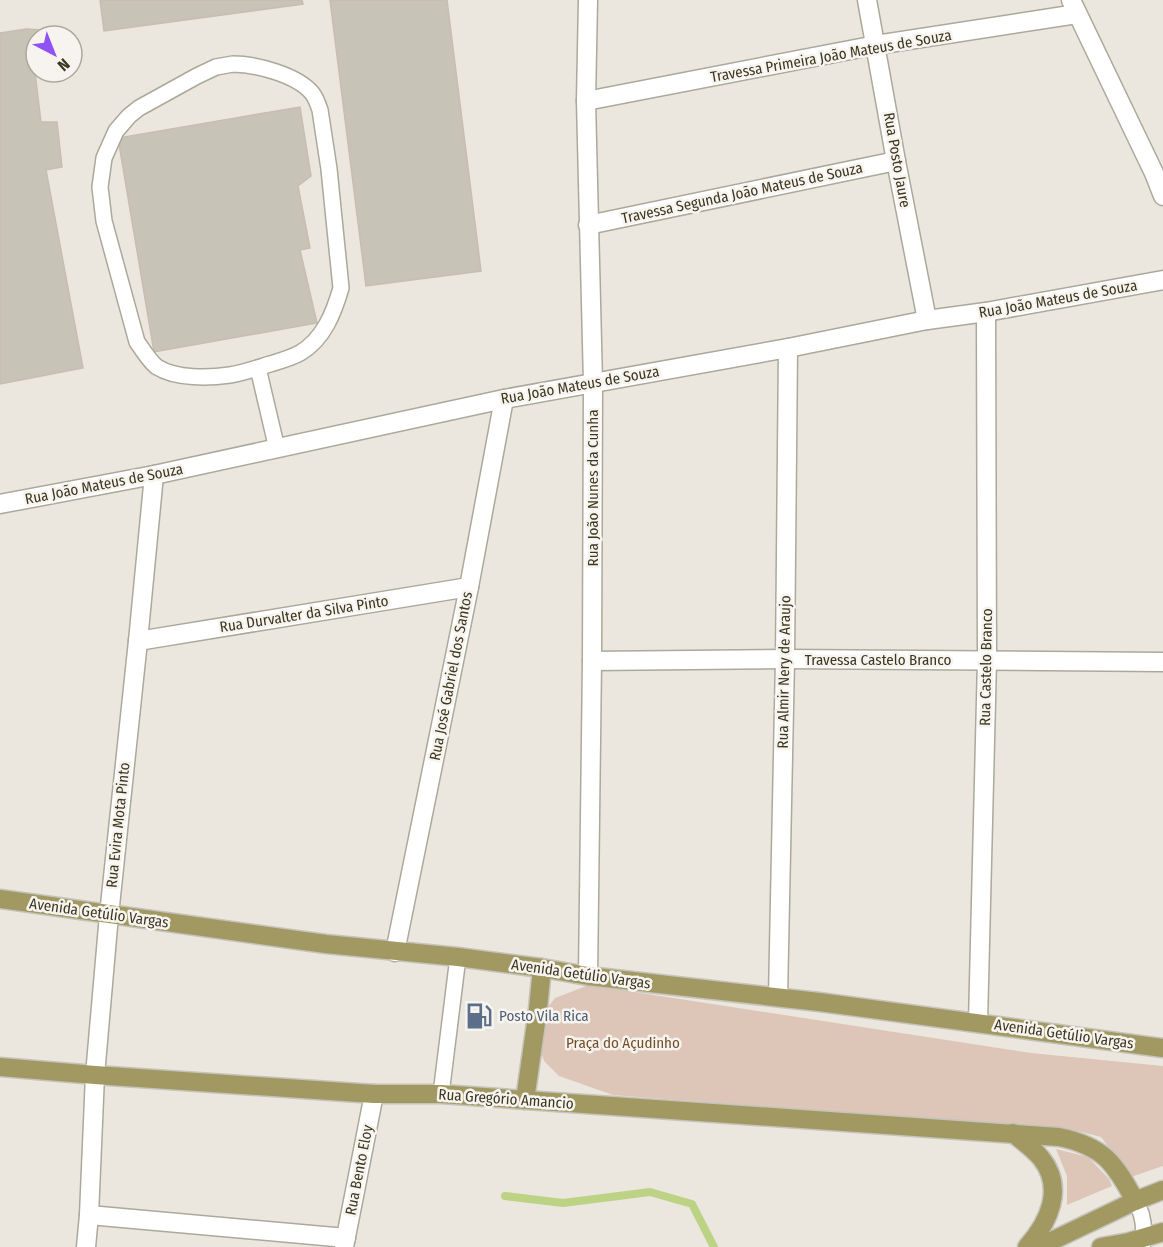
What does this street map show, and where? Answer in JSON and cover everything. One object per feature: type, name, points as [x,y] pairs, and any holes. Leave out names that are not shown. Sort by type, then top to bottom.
[{"type":"main road","name":"Avenida Getúlio Vargas","points":[[0,899],[326,944],[458,957],[588,976],[778,997],[1163,1048]]},
{"type":"main road","points":[[525,1100],[542,968]]},
{"type":"main road","name":"Rua Gregório Amancio","points":[[0,1067],[374,1094],[441,1094],[1059,1137],[1095,1149],[1112,1163],[1124,1179],[1135,1201]]},
{"type":"main road","points":[[1013,1133],[1043,1160],[1053,1179],[1054,1191],[1049,1215],[1027,1247]]},
{"type":"main road","points":[[1039,1247],[1163,1190]]},
{"type":"main road","points":[[1101,1247],[1143,1242],[1163,1232]]},
{"type":"street","name":"Rua João Nunes da Cunha","points":[[588,0],[586,101],[593,383],[588,976]]},
{"type":"street","name":"Rua Posto Jaure","points":[[867,0],[927,320]]},
{"type":"street","name":"Travessa Primeira João Mateus de Souza","points":[[586,101],[1074,7]]},
{"type":"street","points":[[1074,7],[1163,196]]},
{"type":"street","name":"Travessa Segunda João Mateus de Souza","points":[[588,225],[896,161]]},
{"type":"street","name":"Rua João Mateus de Souza","points":[[0,504],[154,476],[504,399],[788,348],[927,320],[986,312],[1163,280]]},
{"type":"street","name":"Rua Castelo Branco","points":[[978,1023],[987,660],[986,312]]},
{"type":"street","name":"Rua Almir Nery de Araujo","points":[[778,997],[788,348]]},
{"type":"street","name":"Rua José Gabriel dos Santos","points":[[395,952],[469,587],[504,399]]},
{"type":"street","name":"Rua Evira Mota Pinto","points":[[86,1247],[95,1075],[109,915],[154,476]]},
{"type":"street","name":"Rua Durvalter da Silva Pinto","points":[[138,641],[469,587]]},
{"type":"street","name":"Travessa Castelo Branco","points":[[592,661],[785,659],[1163,662]]},
{"type":"street","name":"Rua Bento Eloy","points":[[345,1242],[374,1094]]},
{"type":"street","points":[[89,1215],[345,1242]]},
{"type":"lane","points":[[233,64],[249,64],[283,75],[304,86],[317,101],[329,169],[342,288],[326,327],[314,341],[301,352],[258,368],[230,375],[189,377],[156,366],[145,354],[137,342],[104,221],[100,187],[104,158],[116,131],[129,116],[139,108],[197,76],[216,67],[233,64]]},
{"type":"lane","points":[[258,368],[277,449]]},
{"type":"lane","points":[[441,1094],[458,957]]},
{"type":"lane","points":[[1135,1201],[1144,1224],[1143,1242]]},
{"type":"green space","name":"Praça do Açudinho","points":[[589,985],[1031,1053],[1163,1066],[1163,1166],[1131,1177],[1101,1137],[1078,1131],[613,1095],[559,1076],[544,1061],[536,1036],[541,1016],[555,998]]},
{"type":"green space","points":[[1056,1149],[1088,1157],[1109,1179],[1112,1186],[1067,1205],[1067,1176]]},
{"type":"building","points":[[100,0],[302,0],[303,4],[104,31]]},
{"type":"building","points":[[330,0],[447,0],[481,271],[366,286]]},
{"type":"building","points":[[24,29],[24,84],[36,84],[41,122],[57,122],[62,167],[46,170],[83,368],[0,384],[0,33]]},
{"type":"building","points":[[300,107],[311,176],[298,186],[310,248],[300,250],[317,323],[154,352],[118,138]]},
{"type":"waterway","points":[[505,1196],[563,1203],[650,1192],[692,1204],[714,1247]]},
{"type":"place","name":"Posto Vila Rica","points":[[479,1016]]}]
